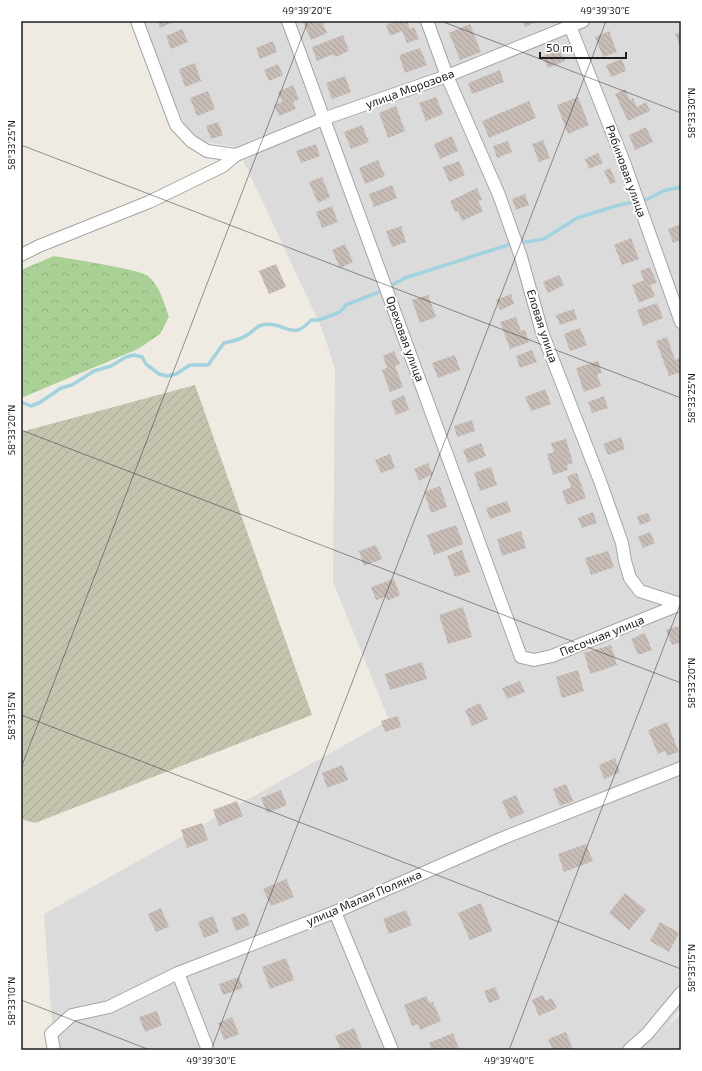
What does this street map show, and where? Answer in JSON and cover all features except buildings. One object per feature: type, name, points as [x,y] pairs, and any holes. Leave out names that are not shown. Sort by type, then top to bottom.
[{"type":"street","points":[[137,21],[176,125],[191,141],[207,150],[236,155]]},
{"type":"street","name":"Ореховая улица","points":[[288,21],[323,120],[383,278],[522,657]]},
{"type":"street","name":"Еловая улица","points":[[427,21],[447,76],[499,195],[519,252],[542,332],[622,542],[630,578],[640,590],[654,597],[681,604]]},
{"type":"street","name":"улица Морозова","points":[[21,255],[149,202],[223,166],[236,155],[323,120],[447,76],[569,23],[583,21]]},
{"type":"street","name":"Рябиновая улица","points":[[569,23],[641,209],[681,322]]},
{"type":"street","name":"Песочная улица","points":[[522,657],[534,660],[552,656],[681,604]]},
{"type":"street","name":"улица Малая Полянка","points":[[54,1050],[51,1034],[72,1015],[110,1007],[178,973],[335,912],[503,838],[681,768]]},
{"type":"street","points":[[335,912],[392,1050]]},
{"type":"street","points":[[178,973],[208,1050]]},
{"type":"street","points":[[630,1050],[647,1034],[681,993]]},
{"type":"shaded area","points":[[140,21],[681,21],[681,1008],[663,1031],[681,1013],[681,1050],[54,1050],[44,914],[389,720],[333,582],[335,369],[322,329],[237,147],[191,140]]},
{"type":"shaded area","points":[[195,385],[312,715],[35,823],[21,819],[21,432]]},
{"type":"green space","points":[[54,256],[119,267],[148,276],[159,290],[169,317],[160,334],[138,349],[21,398],[21,270]]},
{"type":"waterway","points":[[21,402],[31,406],[39,403],[61,388],[72,385],[94,371],[111,366],[126,357],[134,355],[142,357],[146,364],[159,374],[167,376],[176,374],[190,365],[208,365],[224,343],[242,338],[262,325],[270,324],[298,330],[304,327],[311,320],[319,320],[340,312],[346,305],[379,292],[405,278],[508,245],[544,239],[577,218],[619,205],[648,199],[663,191],[681,187]]}]
